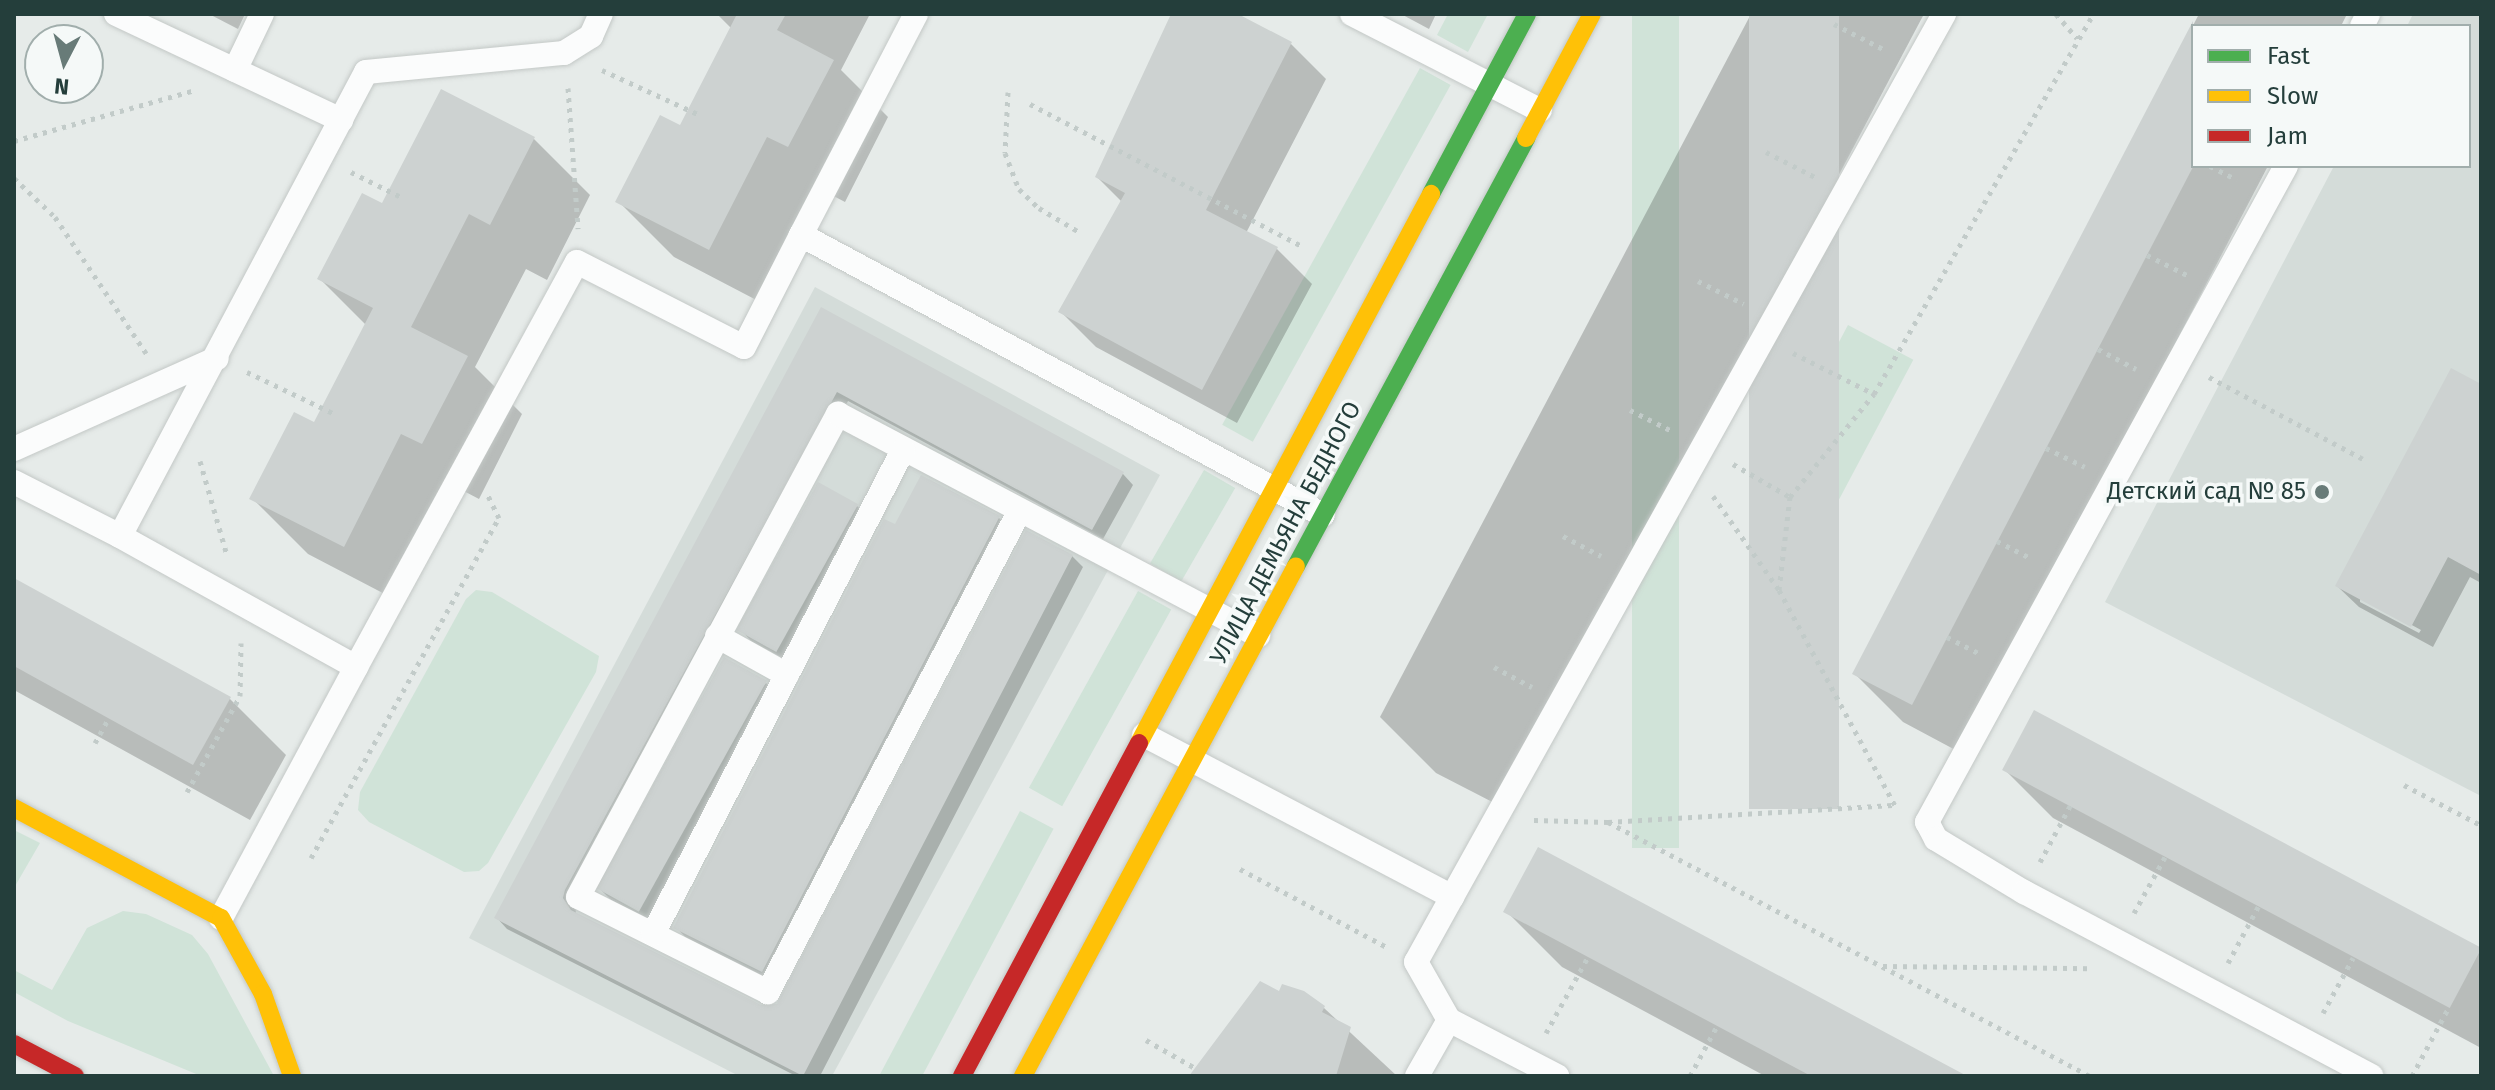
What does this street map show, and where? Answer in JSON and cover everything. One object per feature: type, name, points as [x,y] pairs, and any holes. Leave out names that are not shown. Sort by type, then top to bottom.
[{"type":"street","name":"УЛИЦА ДЕМЬЯНА БЕДНОГО","points":[[962,1076],[1527,14]]},
{"type":"street","name":"УЛИЦА ДЕМЬЯНА БЕДНОГО","points":[[1023,1076],[1592,14]]},
{"type":"street","points":[[14,808],[221,918],[263,994],[292,1076]]},
{"type":"street","points":[[14,1044],[75,1076]]},
{"type":"lane","points":[[116,14],[341,120]]},
{"type":"lane","points":[[235,70],[262,14]]},
{"type":"lane","points":[[120,536],[366,72],[564,53],[591,36],[601,14]]},
{"type":"lane","points":[[221,918],[577,262],[744,347],[916,14]]},
{"type":"lane","points":[[1352,14],[1540,110]]},
{"type":"lane","points":[[1557,1076],[1449,1020],[1416,962],[1944,14]]},
{"type":"lane","points":[[2285,168],[1933,803],[1927,822],[1936,839],[2024,892],[2371,1076]]},
{"type":"lane","points":[[801,235],[1323,515]]},
{"type":"lane","points":[[14,449],[167,384],[217,358]]},
{"type":"lane","points":[[1019,512],[768,992],[578,897],[838,414],[1019,512],[1258,635]]},
{"type":"lane","points":[[653,934],[903,450]]},
{"type":"lane","points":[[14,482],[120,536],[356,667]]},
{"type":"lane","points":[[717,636],[787,675]]},
{"type":"lane","points":[[1144,735],[1452,897]]},
{"type":"lane","points":[[1417,1076],[1449,1020]]},
{"type":"path","points":[[2056,14],[2077,38]]},
{"type":"path","points":[[1779,590],[1790,497],[1874,394],[2093,14]]},
{"type":"path","points":[[1834,24],[1915,65]]},
{"type":"path","points":[[564,53],[700,115]]},
{"type":"path","points":[[564,53],[580,201],[577,262]]},
{"type":"path","points":[[14,141],[179,91],[202,92]]},
{"type":"path","points":[[1008,92],[1005,153],[1019,189],[1039,208],[1081,233]]},
{"type":"path","points":[[1030,104],[1300,245]]},
{"type":"path","points":[[1766,152],[1845,193]]},
{"type":"path","points":[[321,157],[401,197]]},
{"type":"path","points":[[14,178],[55,217],[167,384]]},
{"type":"path","points":[[2147,255],[2218,292]]},
{"type":"path","points":[[1698,281],[1874,394]]},
{"type":"path","points":[[217,358],[333,413]]},
{"type":"path","points":[[2180,362],[2363,459]]},
{"type":"path","points":[[186,412],[241,603],[240,696],[187,792]]},
{"type":"path","points":[[311,858],[499,518],[470,459]]},
{"type":"path","points":[[1693,466],[1779,590],[1895,805]]},
{"type":"path","points":[[95,743],[109,718]]},
{"type":"path","points":[[2404,785],[2481,825]]},
{"type":"path","points":[[1497,819],[1608,822],[1933,803]]},
{"type":"path","points":[[2024,892],[2070,806]]},
{"type":"path","points":[[1608,822],[2090,1076]]},
{"type":"path","points":[[1881,966],[2123,969],[2165,857]]},
{"type":"path","points":[[1240,869],[1416,962]]},
{"type":"path","points":[[2212,992],[2258,907]]},
{"type":"path","points":[[1530,1062],[1588,957]]},
{"type":"path","points":[[2308,1042],[2353,958]]},
{"type":"path","points":[[2412,1076],[2448,1009]]},
{"type":"path","points":[[1690,1076],[1717,1026]]},
{"type":"path","points":[[1146,1040],[1195,1068]]},
{"type":"shaded area","name":"Детский сад № 85","points":[[2413,14],[2481,14],[2481,796],[2105,602],[2333,168],[2471,168],[2471,24],[2408,24]]},
{"type":"shaded area","points":[[815,287],[1160,475],[832,1076],[739,1076],[469,938]]},
{"type":"green space","points":[[1448,14],[1488,14],[1468,52],[1437,35]]},
{"type":"green space","points":[[1632,14],[1679,14],[1679,848],[1632,848]]},
{"type":"green space","points":[[1420,68],[1451,85],[1253,442],[1222,425]]},
{"type":"green space","points":[[1848,325],[1913,360],[1817,541],[1752,506]]},
{"type":"green space","points":[[1204,470],[1235,488],[1181,582],[1150,564]]},
{"type":"green space","points":[[476,590],[492,592],[599,656],[596,672],[488,863],[479,871],[464,872],[369,822],[358,810],[360,792],[466,599]]},
{"type":"green space","points":[[1138,591],[1171,609],[1062,806],[1029,788]]},
{"type":"green space","points":[[1020,811],[1054,829],[922,1076],[879,1076]]},
{"type":"green space","points":[[14,830],[40,843],[14,888]]},
{"type":"green space","points":[[123,911],[146,914],[192,935],[208,954],[274,1076],[201,1076],[68,1021],[14,992],[14,970],[52,990],[87,928]]},
{"type":"building","points":[[737,14],[786,14],[777,30],[834,60],[788,147],[767,137],[709,250],[615,202],[660,115],[680,125]]},
{"type":"building","points":[[1171,14],[1238,14],[1292,42],[1206,210],[1278,247],[1202,390],[1058,312],[1125,193],[1095,177]]},
{"type":"building","points":[[1749,14],[1839,14],[1839,809],[1749,809]]},
{"type":"building","points":[[2191,25],[2192,168],[1912,705],[1852,674]]},
{"type":"building","points":[[441,89],[535,137],[490,225],[469,214],[411,327],[468,356],[422,444],[401,434],[344,547],[249,499],[294,412],[314,422],[373,308],[317,279],[362,193],[382,203]]},
{"type":"building","points":[[821,307],[1124,472],[1092,530],[837,392],[565,890],[563,898],[571,910],[761,1005],[777,1004],[1026,530],[1073,555],[803,1076],[494,918]]},
{"type":"building","points":[[2451,368],[2481,384],[2481,575],[2448,557],[2411,627],[2335,586]]},
{"type":"building","points":[[921,475],[1000,516],[762,972],[673,928],[884,519],[895,524]]},
{"type":"building","points":[[818,482],[858,504],[776,652],[736,630]]},
{"type":"building","points":[[14,578],[231,697],[193,765],[14,666]]},
{"type":"building","points":[[724,657],[767,681],[639,912],[596,888]]},
{"type":"building","points":[[2034,710],[2481,948],[2450,1008],[2002,770]]},
{"type":"building","points":[[1538,847],[1967,1076],[1811,1076],[1503,912]]},
{"type":"building","points":[[1260,981],[1279,991],[1282,984],[1304,991],[1325,1006],[1322,1012],[1351,1027],[1336,1076],[1189,1076]]},
{"type":"traffic: fast","points":[[1431,194],[1527,14]]},
{"type":"traffic: fast","points":[[1296,566],[1526,138]]},
{"type":"traffic: slow","points":[[1526,138],[1592,14]]},
{"type":"traffic: slow","points":[[1139,743],[1431,194]]},
{"type":"traffic: slow","points":[[1023,1076],[1296,566]]},
{"type":"traffic: slow","points":[[14,808],[221,918],[263,994],[292,1076]]},
{"type":"traffic: jam","points":[[962,1076],[1139,743]]},
{"type":"traffic: jam","points":[[14,1044],[75,1076]]},
{"type":"place","name":"Детский сад № 85","points":[[2322,492]]}]
